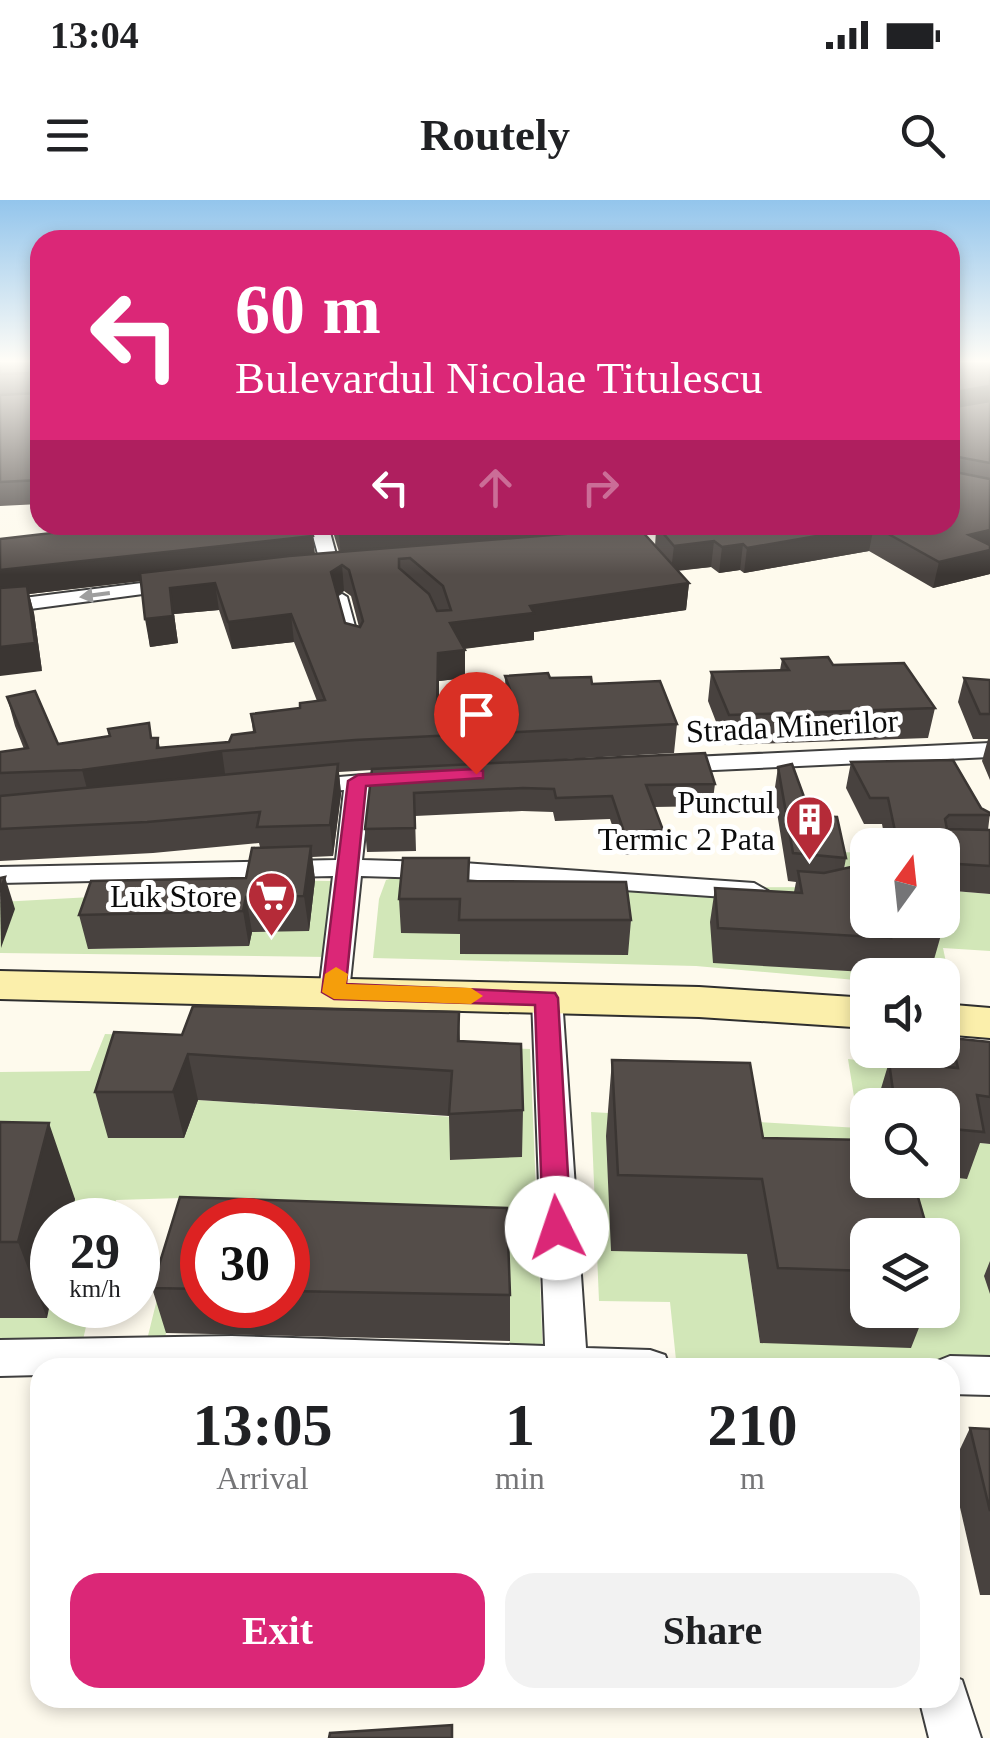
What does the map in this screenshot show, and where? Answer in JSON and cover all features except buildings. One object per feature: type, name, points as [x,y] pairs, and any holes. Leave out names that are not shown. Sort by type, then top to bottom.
[{"type":"main road","points":[[0,985],[699,1002],[850,1012]]},
{"type":"main road","points":[[960,1021],[990,1024]]},
{"type":"street","points":[[304,571],[340,571],[324,535]]},
{"type":"street","points":[[0,607],[199,582]]},
{"type":"street","points":[[941,750],[960,783]]},
{"type":"street","name":"Strada Minerilor","points":[[653,766],[990,750]]},
{"type":"street","points":[[283,788],[436,777]]},
{"type":"street","points":[[334,992],[358,781]]},
{"type":"street","points":[[0,875],[348,868],[463,870],[778,893]]},
{"type":"street","points":[[546,998],[566,1358]]},
{"type":"street","points":[[0,1358],[232,1354],[366,1358]]},
{"type":"street","points":[[960,1376],[990,1376]]},
{"type":"street","points":[[947,1708],[955,1738]]},
{"type":"lane","points":[[342,596],[356,649]]},
{"type":"green space","points":[[841,852],[850,852],[850,887]]},
{"type":"green space","points":[[471,872],[476,887],[850,887],[850,914],[713,962],[850,971],[850,980],[696,966],[373,958],[379,899],[386,880],[407,874]],"holes":[[[461,934],[628,954],[461,954]]]},
{"type":"green space","points":[[245,880],[332,881],[328,957],[0,953],[0,902],[238,889]],"holes":[[[251,912],[249,946],[88,949],[100,915]]]},
{"type":"green space","points":[[960,891],[990,894],[990,951],[943,948],[945,958],[881,958],[902,938],[960,938]]},
{"type":"green space","points":[[105,1034],[530,1049],[543,1355],[144,1352],[150,1328],[160,1328],[160,1287],[180,1206],[180,1283],[165,1337],[510,1347],[506,1254],[310,1223],[310,1198],[0,1197],[0,1072],[90,1071]],"holes":[[[127,1078],[520,1091],[522,1156],[451,1160],[454,1117],[198,1100],[184,1138]]]},
{"type":"green space","points":[[848,1059],[850,1068],[923,1068],[990,1076],[960,1094],[960,1088],[853,1088]]},
{"type":"green space","points":[[591,1112],[850,1127],[850,1198],[960,1198],[960,1178],[966,1178],[960,1141],[990,1144],[990,1366],[960,1365],[960,1358],[676,1358],[670,1302],[599,1301]]},
{"type":"green space","points":[[0,1318],[30,1318],[30,1328],[86,1328],[82,1344],[0,1345]]},
{"type":"slow traffic","points":[[336,974],[334,992],[471,996]]},
{"type":"place","name":"Punctul Termic 2 Pata","points":[[810,862]]},
{"type":"place","name":"Luk Store","points":[[272,938]]},
{"type":"route","points":[[476,774],[358,781],[334,992],[546,998],[557,1228]]}]
